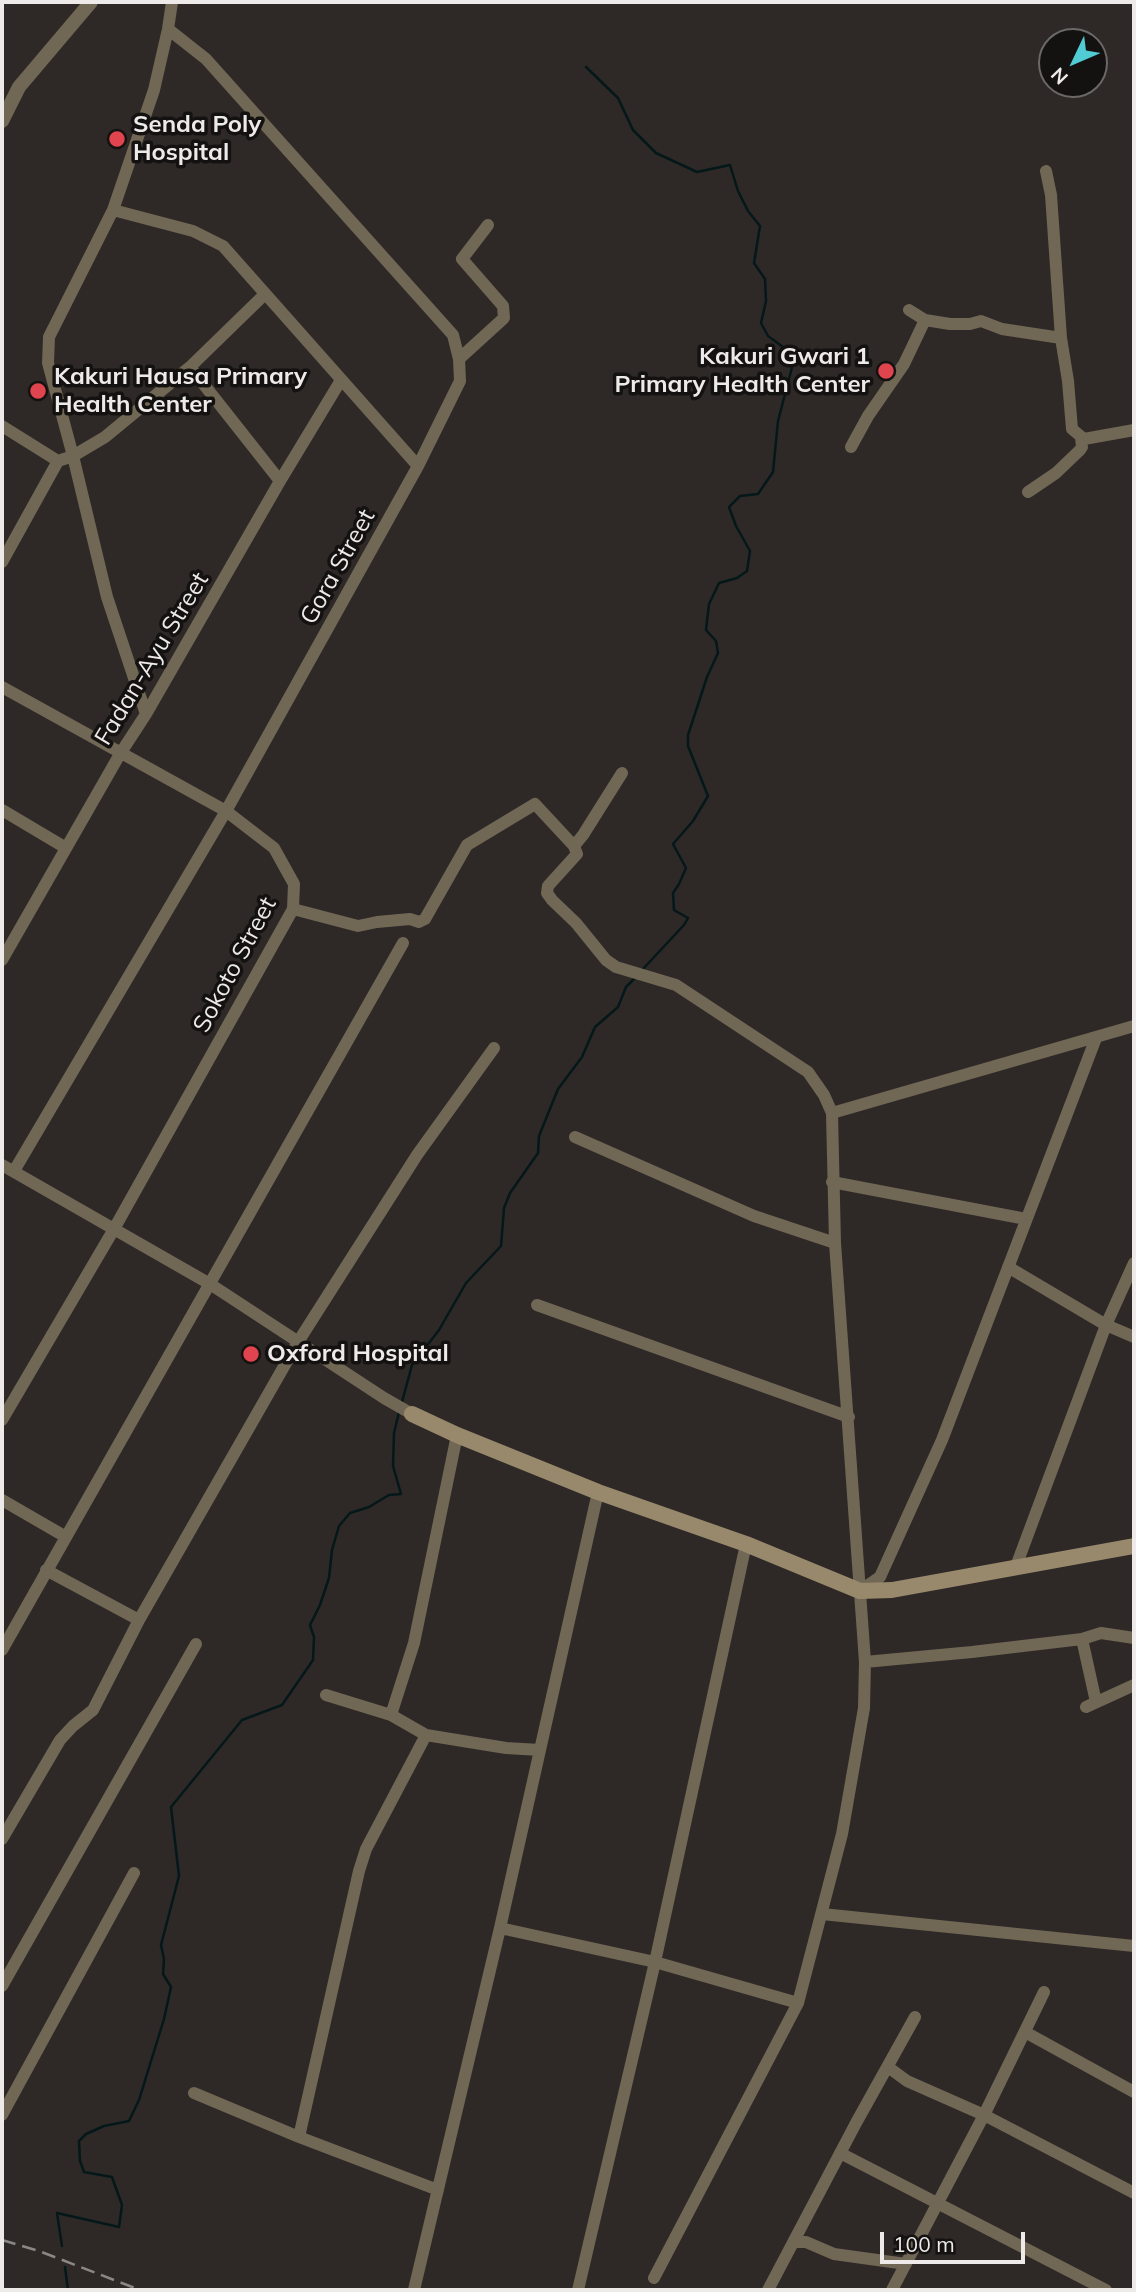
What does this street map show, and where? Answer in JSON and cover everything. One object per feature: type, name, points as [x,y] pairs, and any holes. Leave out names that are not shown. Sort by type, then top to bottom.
[{"type":"main road","points":[[412,1414],[598,1492],[746,1544],[860,1591],[892,1590],[1134,1546]]},
{"type":"street","points":[[2,121],[19,87],[91,2]]},
{"type":"street","points":[[146,714],[107,597],[48,363],[49,337],[113,210],[154,90],[169,29],[172,2]]},
{"type":"street","points":[[169,29],[206,59],[453,335],[459,359],[504,318],[503,306],[462,259],[488,225]]},
{"type":"street","points":[[1046,171],[1051,195],[1061,338],[1072,429],[1084,439],[1134,430]]},
{"type":"street","points":[[113,210],[193,230],[223,246],[418,466]]},
{"type":"street","points":[[2,562],[58,461],[73,456],[105,437],[190,367],[264,295]]},
{"type":"street","points":[[909,310],[925,320],[950,324],[981,321],[1002,329],[1061,338]]},
{"type":"street","points":[[851,447],[868,416],[904,364],[925,320]]},
{"type":"street","name":"Gora Street","points":[[14,1171],[226,811],[418,466],[460,381],[459,359]]},
{"type":"street","points":[[190,367],[280,481]]},
{"type":"street","name":"Fadan-Ayu Street","points":[[2,960],[341,380]]},
{"type":"street","points":[[2,426],[58,461]]},
{"type":"street","points":[[1028,492],[1056,473],[1080,450],[1081,437]]},
{"type":"street","name":"Sokoto Street","points":[[2,687],[226,811],[274,848],[294,884],[293,909],[114,1229],[2,1420]]},
{"type":"street","points":[[574,846],[622,772]]},
{"type":"street","points":[[293,909],[358,926],[410,919],[419,922],[425,919],[467,845],[535,804],[574,846],[577,854],[548,886],[547,893],[606,960],[638,975],[676,985],[808,1072],[824,1095],[832,1113],[835,1243],[866,1662],[864,1708],[842,1834],[799,2003],[654,2277]]},
{"type":"street","points":[[2,810],[66,848]]},
{"type":"street","points":[[2,1650],[403,943]]},
{"type":"street","points":[[832,1113],[1134,1026]]},
{"type":"street","points":[[860,1591],[880,1577],[942,1440],[1096,1038]]},
{"type":"street","points":[[2,1839],[60,1740],[93,1710],[139,1620],[298,1342],[417,1155],[494,1048]]},
{"type":"street","points":[[575,1137],[754,1216],[835,1243]]},
{"type":"street","points":[[2,1165],[209,1284],[412,1414]]},
{"type":"street","points":[[832,1182],[1026,1219]]},
{"type":"street","points":[[1015,1569],[1106,1325],[1134,1263]]},
{"type":"street","points":[[1008,1267],[1106,1325],[1134,1337]]},
{"type":"street","points":[[537,1305],[849,1417]]},
{"type":"street","points":[[391,1715],[414,1643],[457,1435]]},
{"type":"street","points":[[414,2290],[500,1928],[598,1492]]},
{"type":"street","points":[[2,1500],[66,1537]]},
{"type":"street","points":[[578,2290],[655,1962],[746,1544]]},
{"type":"street","points":[[46,1570],[139,1620]]},
{"type":"street","points":[[866,1662],[1082,1639],[1101,1633],[1134,1637]]},
{"type":"street","points":[[1082,1639],[1091,1704],[1134,1685]]},
{"type":"street","points":[[2,1986],[196,1644]]},
{"type":"street","points":[[326,1695],[391,1715],[426,1735],[506,1748],[540,1750]]},
{"type":"street","points":[[299,2137],[359,1871],[366,1849],[426,1735]]},
{"type":"street","points":[[2,2115],[134,1873]]},
{"type":"street","points":[[822,1914],[1134,1946]]},
{"type":"street","points":[[500,1928],[655,1962],[799,2003]]},
{"type":"street","points":[[892,2290],[984,2115],[1044,1992]]},
{"type":"street","points":[[768,2290],[915,2017]]},
{"type":"street","points":[[1025,2032],[1134,2092]]},
{"type":"street","points":[[888,2067],[907,2081],[984,2115],[1134,2193]]},
{"type":"street","points":[[194,2093],[438,2190]]},
{"type":"street","points":[[840,2153],[1106,2290]]},
{"type":"street","points":[[794,2242],[806,2242],[834,2254],[906,2264]]},
{"type":"waterway","points":[[586,67],[618,98],[633,130],[656,153],[697,172],[730,165],[738,191],[748,211],[760,226],[754,263],[765,279],[766,301],[761,323],[768,336],[795,356],[778,421],[773,472],[758,494],[740,496],[729,507],[750,551],[747,571],[737,578],[719,583],[709,604],[706,630],[716,641],[718,653],[688,735],[688,746],[708,796],[693,821],[673,844],[686,868],[673,893],[674,910],[688,918],[642,970]]},
{"type":"waterway","points":[[402,1402],[412,1365],[439,1330],[466,1283],[501,1246],[504,1208],[510,1193],[538,1153],[539,1136],[558,1089],[582,1057],[595,1027],[618,1007],[626,987],[635,978]]},
{"type":"waterway","points":[[62,2246],[57,2213],[119,2227],[122,2205],[112,2177],[84,2172],[80,2161],[79,2141],[86,2134],[104,2126],[129,2121],[139,2100],[164,2019],[171,1987],[163,1974],[161,1945],[179,1876],[171,1807],[242,1720],[282,1705],[313,1660],[314,1637],[310,1625],[329,1578],[332,1550],[339,1526],[350,1513],[369,1507],[389,1495],[401,1494],[393,1466],[394,1433],[399,1412]]},
{"type":"waterway","points":[[65,2267],[68,2290]]},
{"type":"railway","points":[[2,2240],[39,2251],[140,2290]]},
{"type":"place","name":"Senda Poly Hospital","points":[[117,139]]},
{"type":"place","name":"Kakuri Gwari 1 Primary Health Center","points":[[886,371]]},
{"type":"place","name":"Kakuri Hausa Primary Health Center","points":[[38,391]]},
{"type":"place","name":"Oxford Hospital","points":[[251,1354]]}]
